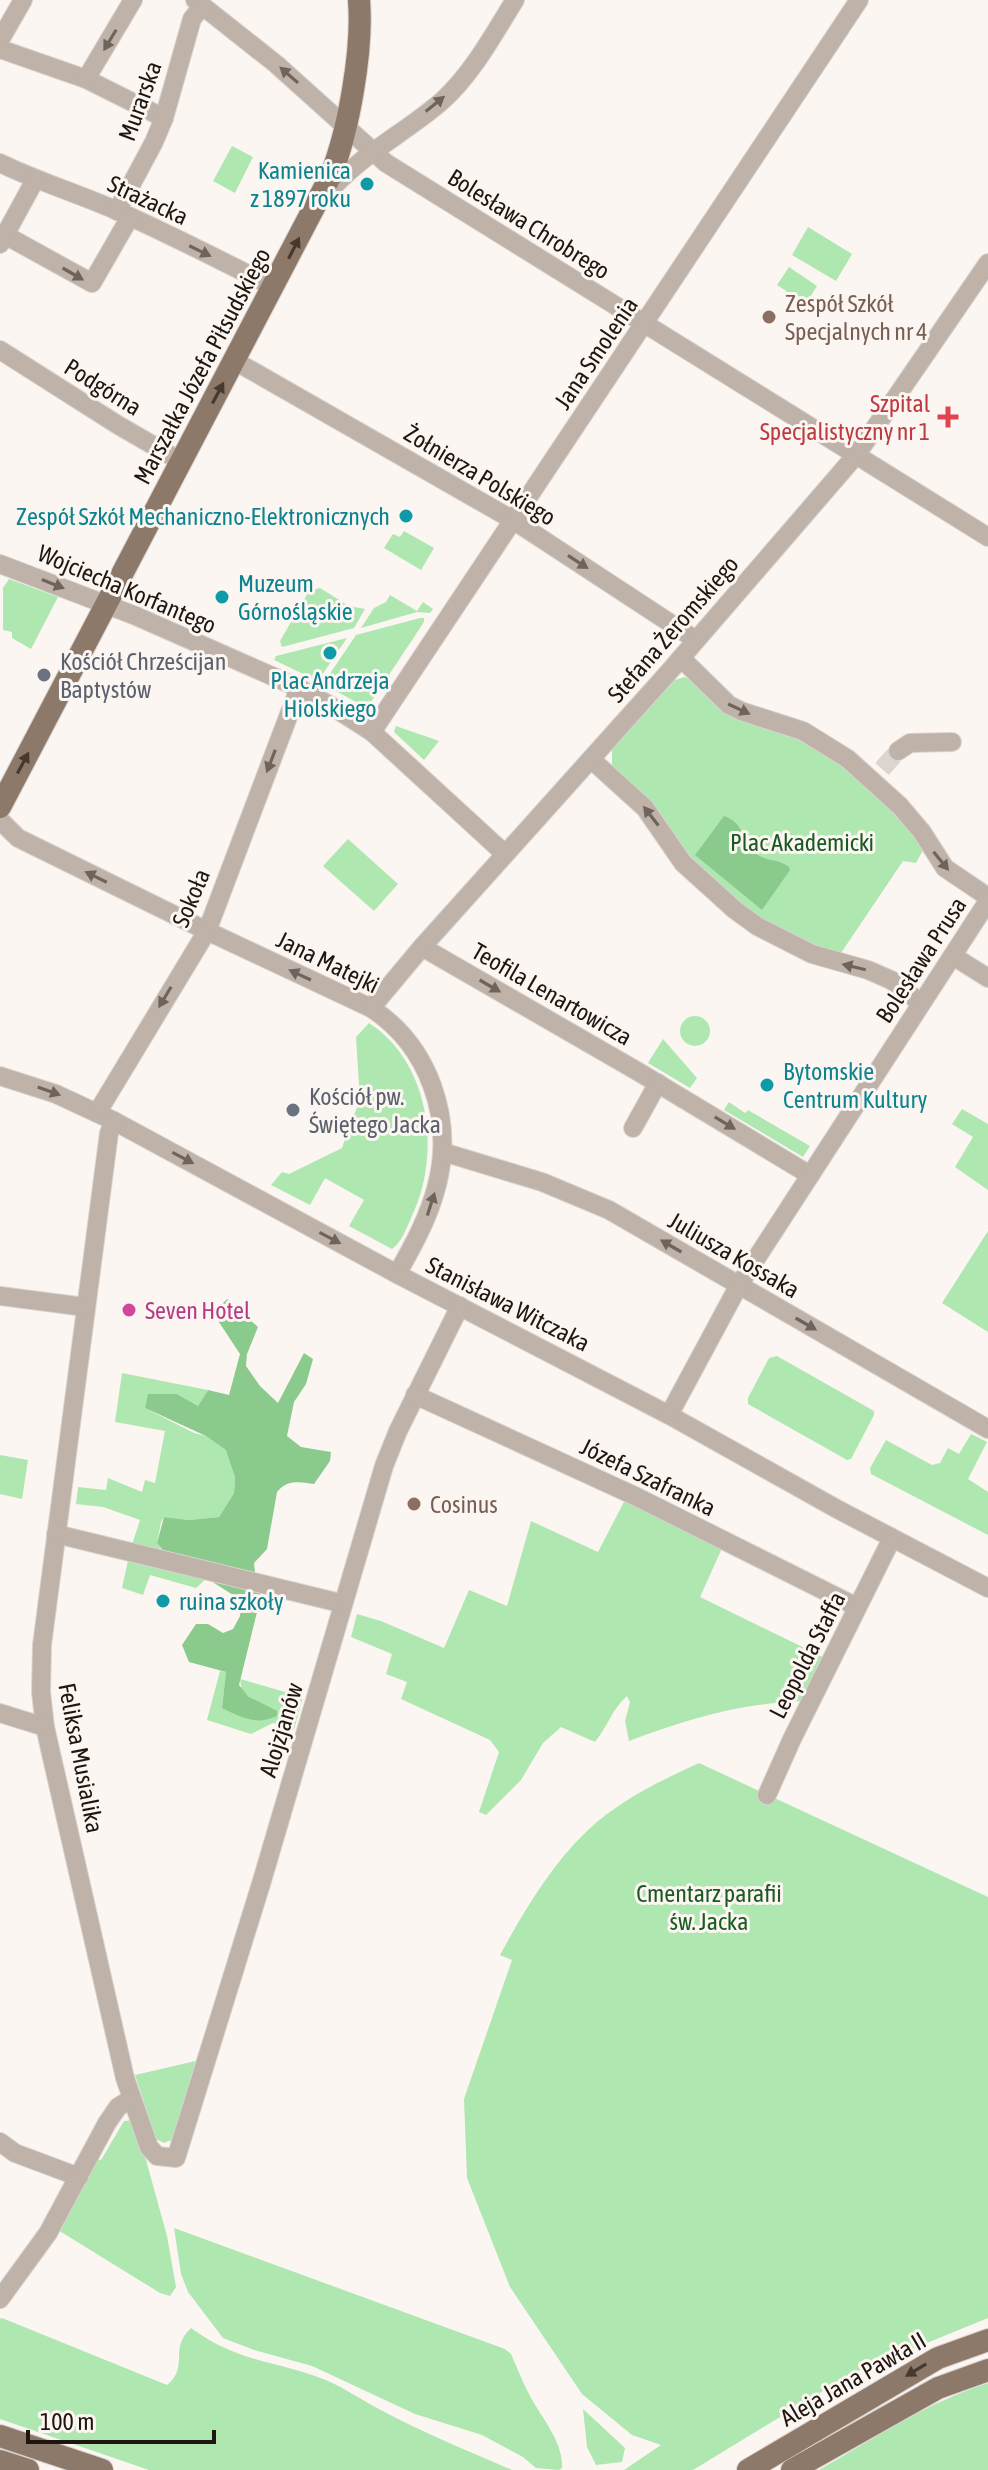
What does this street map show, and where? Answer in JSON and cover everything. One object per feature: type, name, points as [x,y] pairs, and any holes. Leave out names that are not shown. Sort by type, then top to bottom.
[{"type":"main road","points":[[314,209],[347,127],[359,35],[359,0]]},
{"type":"main road","name":"Marszałka Józefa Piłsudskiego","points":[[0,807],[314,209]]},
{"type":"main road","name":"Aleja Jana Pawła II","points":[[748,2470],[938,2358],[988,2340]]},
{"type":"main road","name":"Aleja Jana Pawła II","points":[[792,2470],[938,2388],[988,2370]]},
{"type":"main road","points":[[0,2436],[102,2470]]},
{"type":"main road","points":[[0,2461],[28,2470]]},
{"type":"street","points":[[0,40],[23,0]]},
{"type":"street","points":[[86,79],[133,0]]},
{"type":"street","name":"Marszałka Józefa Piłsudskiego","points":[[314,209],[340,178],[441,101],[462,80],[515,0]]},
{"type":"street","name":"Jana Smolenia","points":[[372,732],[859,0]]},
{"type":"street","name":"Bolesława Chrobrego","points":[[198,3],[276,64],[386,163],[988,537]]},
{"type":"street","name":"Murarska","points":[[2,240],[92,283],[164,118],[198,3]]},
{"type":"street","points":[[0,49],[86,79],[164,118]]},
{"type":"street","name":"Strażacka","points":[[0,163],[35,180],[53,183],[124,214],[274,287]]},
{"type":"street","points":[[2,240],[35,180]]},
{"type":"street","name":"Stefana Żeromskiego","points":[[371,1008],[422,947],[592,760],[857,454],[988,263]]},
{"type":"street","name":"Podgórna","points":[[0,350],[182,462]]},
{"type":"street","name":"Żołnierza Polskiego","points":[[235,361],[513,520],[696,640]]},
{"type":"street","name":"Wojciecha Korfantego","points":[[0,564],[106,604],[299,688],[372,732],[505,854]]},
{"type":"street","points":[[681,658],[729,705],[803,731],[878,775],[945,868],[988,899]]},
{"type":"street","name":"Sokoła","points":[[97,1113],[207,931],[299,688]]},
{"type":"street","points":[[898,751],[910,743],[952,742]]},
{"type":"street","points":[[592,760],[645,808],[683,863],[735,910],[757,926],[812,954],[891,980],[921,1003]]},
{"type":"street","name":"Jana Matejki","points":[[0,820],[15,836],[371,1008],[394,1026],[420,1057],[434,1090],[442,1125],[443,1152],[428,1216],[397,1274]]},
{"type":"street","name":"Bolesława Prusa","points":[[669,1415],[739,1285],[988,899]]},
{"type":"street","name":"Teofila Lenartowicza","points":[[422,947],[810,1175]]},
{"type":"street","points":[[953,956],[988,978]]},
{"type":"street","name":"Stanisława Witczaka","points":[[0,1076],[56,1094],[114,1121],[988,1588]]},
{"type":"street","points":[[633,1128],[658,1083]]},
{"type":"street","name":"Feliksa Musialika","points":[[114,1121],[109,1133],[85,1307],[42,1645],[41,1692],[45,1727],[131,2099],[149,2147],[157,2156]]},
{"type":"street","name":"Juliusza Kossaka","points":[[443,1152],[574,1194],[609,1210],[988,1429]]},
{"type":"street","points":[[0,1296],[85,1307]]},
{"type":"street","name":"Alojzjanów","points":[[157,2156],[176,2158],[261,1884],[384,1466],[415,1395],[460,1306]]},
{"type":"street","name":"Józefa Szafranka","points":[[415,1395],[635,1496],[857,1607]]},
{"type":"street","points":[[56,1534],[336,1602]]},
{"type":"street","name":"Leopolda Staffa","points":[[767,1795],[892,1538]]},
{"type":"street","points":[[0,1713],[45,1727]]},
{"type":"street","points":[[0,2299],[48,2233],[107,2123],[124,2101],[131,2099]]},
{"type":"street","points":[[0,2142],[15,2153],[79,2177]]},
{"type":"green space","points":[[232,146],[253,157],[235,193],[213,181]]},
{"type":"green space","points":[[808,227],[852,254],[836,281],[792,255]]},
{"type":"green space","points":[[789,267],[817,286],[806,304],[777,285]]},
{"type":"green space","points":[[404,531],[434,548],[421,570],[384,548],[393,534],[400,537]]},
{"type":"green space","points":[[9,579],[58,597],[31,649],[12,638],[12,632],[3,630],[3,588]]},
{"type":"green space","points":[[320,588],[349,606],[365,609],[354,628],[282,647],[280,641],[309,591]]},
{"type":"green space","points":[[390,595],[417,611],[423,602],[433,609],[430,613],[417,612],[361,628],[374,608],[386,602]]},
{"type":"green space","points":[[424,618],[424,622],[367,708],[323,684],[356,635]]},
{"type":"green space","points":[[347,638],[318,681],[274,660],[276,656]]},
{"type":"green space","name":"Plac Akademicki","points":[[684,677],[844,768],[888,804],[923,850],[916,863],[903,861],[841,953],[821,948],[772,924],[745,906],[697,864],[612,767],[612,748],[672,681]]},
{"type":"green space","points":[[396,726],[439,741],[424,760],[394,732]]},
{"type":"green space","points":[[724,816],[736,823],[757,854],[789,867],[790,870],[762,910],[695,855]]},
{"type":"green space","points":[[348,839],[398,884],[374,911],[323,866]]},
{"type":"green space","points":[[695,1016],[701,1017],[709,1025],[709,1037],[701,1045],[695,1046],[689,1045],[681,1037],[680,1031],[681,1025],[689,1017]]},
{"type":"green space","points":[[369,1023],[390,1040],[406,1062],[418,1086],[428,1140],[421,1193],[403,1235],[392,1249],[349,1226],[364,1200],[325,1178],[310,1205],[271,1185],[282,1172],[289,1174],[342,1148],[360,1102],[356,1037]]},
{"type":"green space","points":[[663,1039],[697,1078],[690,1088],[648,1063]]},
{"type":"green space","points":[[729,1102],[810,1146],[803,1157],[724,1110]]},
{"type":"green space","points":[[962,1109],[988,1124],[988,1190],[955,1167],[973,1137],[952,1124]]},
{"type":"green space","points":[[988,1231],[988,1332],[942,1303]]},
{"type":"green space","points":[[227,1299],[258,1327],[247,1354],[246,1366],[260,1386],[278,1403],[304,1353],[313,1359],[306,1384],[294,1402],[287,1436],[301,1447],[331,1452],[330,1461],[314,1484],[289,1483],[277,1492],[267,1549],[254,1563],[255,1572],[266,1587],[261,1596],[239,1685],[248,1696],[277,1711],[277,1716],[262,1720],[249,1719],[222,1708],[226,1672],[189,1662],[182,1645],[196,1624],[208,1624],[223,1633],[233,1629],[240,1616],[241,1600],[165,1552],[157,1543],[164,1517],[189,1520],[219,1517],[234,1493],[235,1477],[226,1450],[206,1436],[145,1408],[148,1394],[177,1394],[198,1406],[208,1390],[229,1395],[240,1354],[213,1313]]},
{"type":"green space","points":[[777,1356],[874,1411],[851,1459],[847,1460],[748,1404],[748,1398],[769,1358]]},
{"type":"green space","points":[[122,1373],[208,1390],[198,1406],[177,1394],[149,1394],[145,1408],[206,1436],[227,1450],[235,1477],[234,1493],[219,1517],[189,1520],[164,1517],[161,1522],[157,1543],[165,1552],[207,1578],[196,1588],[150,1575],[143,1595],[122,1588],[140,1520],[103,1507],[76,1504],[78,1487],[106,1490],[108,1478],[142,1492],[145,1480],[155,1483],[165,1431],[115,1422]]},
{"type":"green space","points":[[971,1434],[987,1442],[968,1479],[988,1492],[988,1535],[871,1474],[870,1468],[886,1440],[932,1465],[940,1463],[948,1448],[959,1454]]},
{"type":"green space","points":[[0,1455],[28,1460],[22,1499],[0,1494]]},
{"type":"green space","points":[[626,1498],[723,1546],[700,1597],[823,1657],[803,1701],[758,1705],[714,1714],[629,1741],[625,1721],[630,1702],[627,1696],[595,1742],[561,1727],[543,1743],[521,1780],[486,1815],[479,1812],[499,1752],[490,1740],[401,1699],[407,1682],[386,1674],[392,1654],[351,1637],[357,1614],[444,1648],[469,1590],[507,1606],[531,1521],[598,1552]]},
{"type":"green space","points":[[220,1671],[226,1672],[222,1708],[271,1709],[242,1692],[240,1679],[303,1697],[294,1730],[273,1723],[251,1734],[207,1720]]},
{"type":"green space","name":"Cmentarz parafii św. Jacka","points":[[699,1763],[988,1897],[988,2318],[851,2374],[693,2470],[624,2470],[661,2445],[632,2435],[582,2394],[510,2287],[467,2178],[464,2099],[512,1960],[500,1955],[539,1889],[562,1858],[600,1819],[641,1792]]},
{"type":"green space","points":[[200,2060],[174,2139],[164,2143],[156,2139],[135,2075]]},
{"type":"green space","points":[[135,2120],[167,2236],[176,2287],[170,2296],[160,2293],[58,2230],[97,2159],[101,2160],[124,2121]]},
{"type":"green space","points":[[174,2228],[505,2349],[511,2354],[529,2394],[555,2439],[562,2468],[536,2468],[523,2457],[482,2435],[415,2414],[312,2366],[223,2338],[188,2292],[181,2274]]},
{"type":"green space","points":[[2,2318],[167,2385],[177,2371],[181,2343],[191,2328],[226,2349],[328,2381],[410,2425],[512,2470],[149,2470],[0,2419]]},
{"type":"green space","points":[[988,2383],[988,2470],[819,2470],[922,2411]]},
{"type":"green space","points":[[583,2409],[625,2448],[622,2462],[596,2465],[587,2447]]},
{"type":"tunnel","points":[[882,769],[898,751]]},
{"type":"place","name":"Kamienica z 1897 roku","points":[[367,184]]},
{"type":"place","name":"Zespół Szkół Specjalnych nr 4","points":[[769,317]]},
{"type":"place","name":"Szpital Specjalistyczny nr 1","points":[[948,417]]},
{"type":"place","name":"Zespół Szkół Mechaniczno-Elektronicznych","points":[[406,516]]},
{"type":"place","name":"Muzeum Górnośląskie","points":[[222,597]]},
{"type":"place","name":"Plac Andrzeja Hiolskiego","points":[[330,653]]},
{"type":"place","name":"Kościół Chrześcijan Baptystów","points":[[44,675]]},
{"type":"place","name":"Bytomskie Centrum Kultury","points":[[767,1085]]},
{"type":"place","name":"Kościół pw. Świętego Jacka","points":[[293,1110]]},
{"type":"place","name":"Seven Hotel","points":[[129,1310]]},
{"type":"place","name":"Cosinus","points":[[414,1504]]},
{"type":"place","name":"ruina szkoły","points":[[163,1601]]}]
